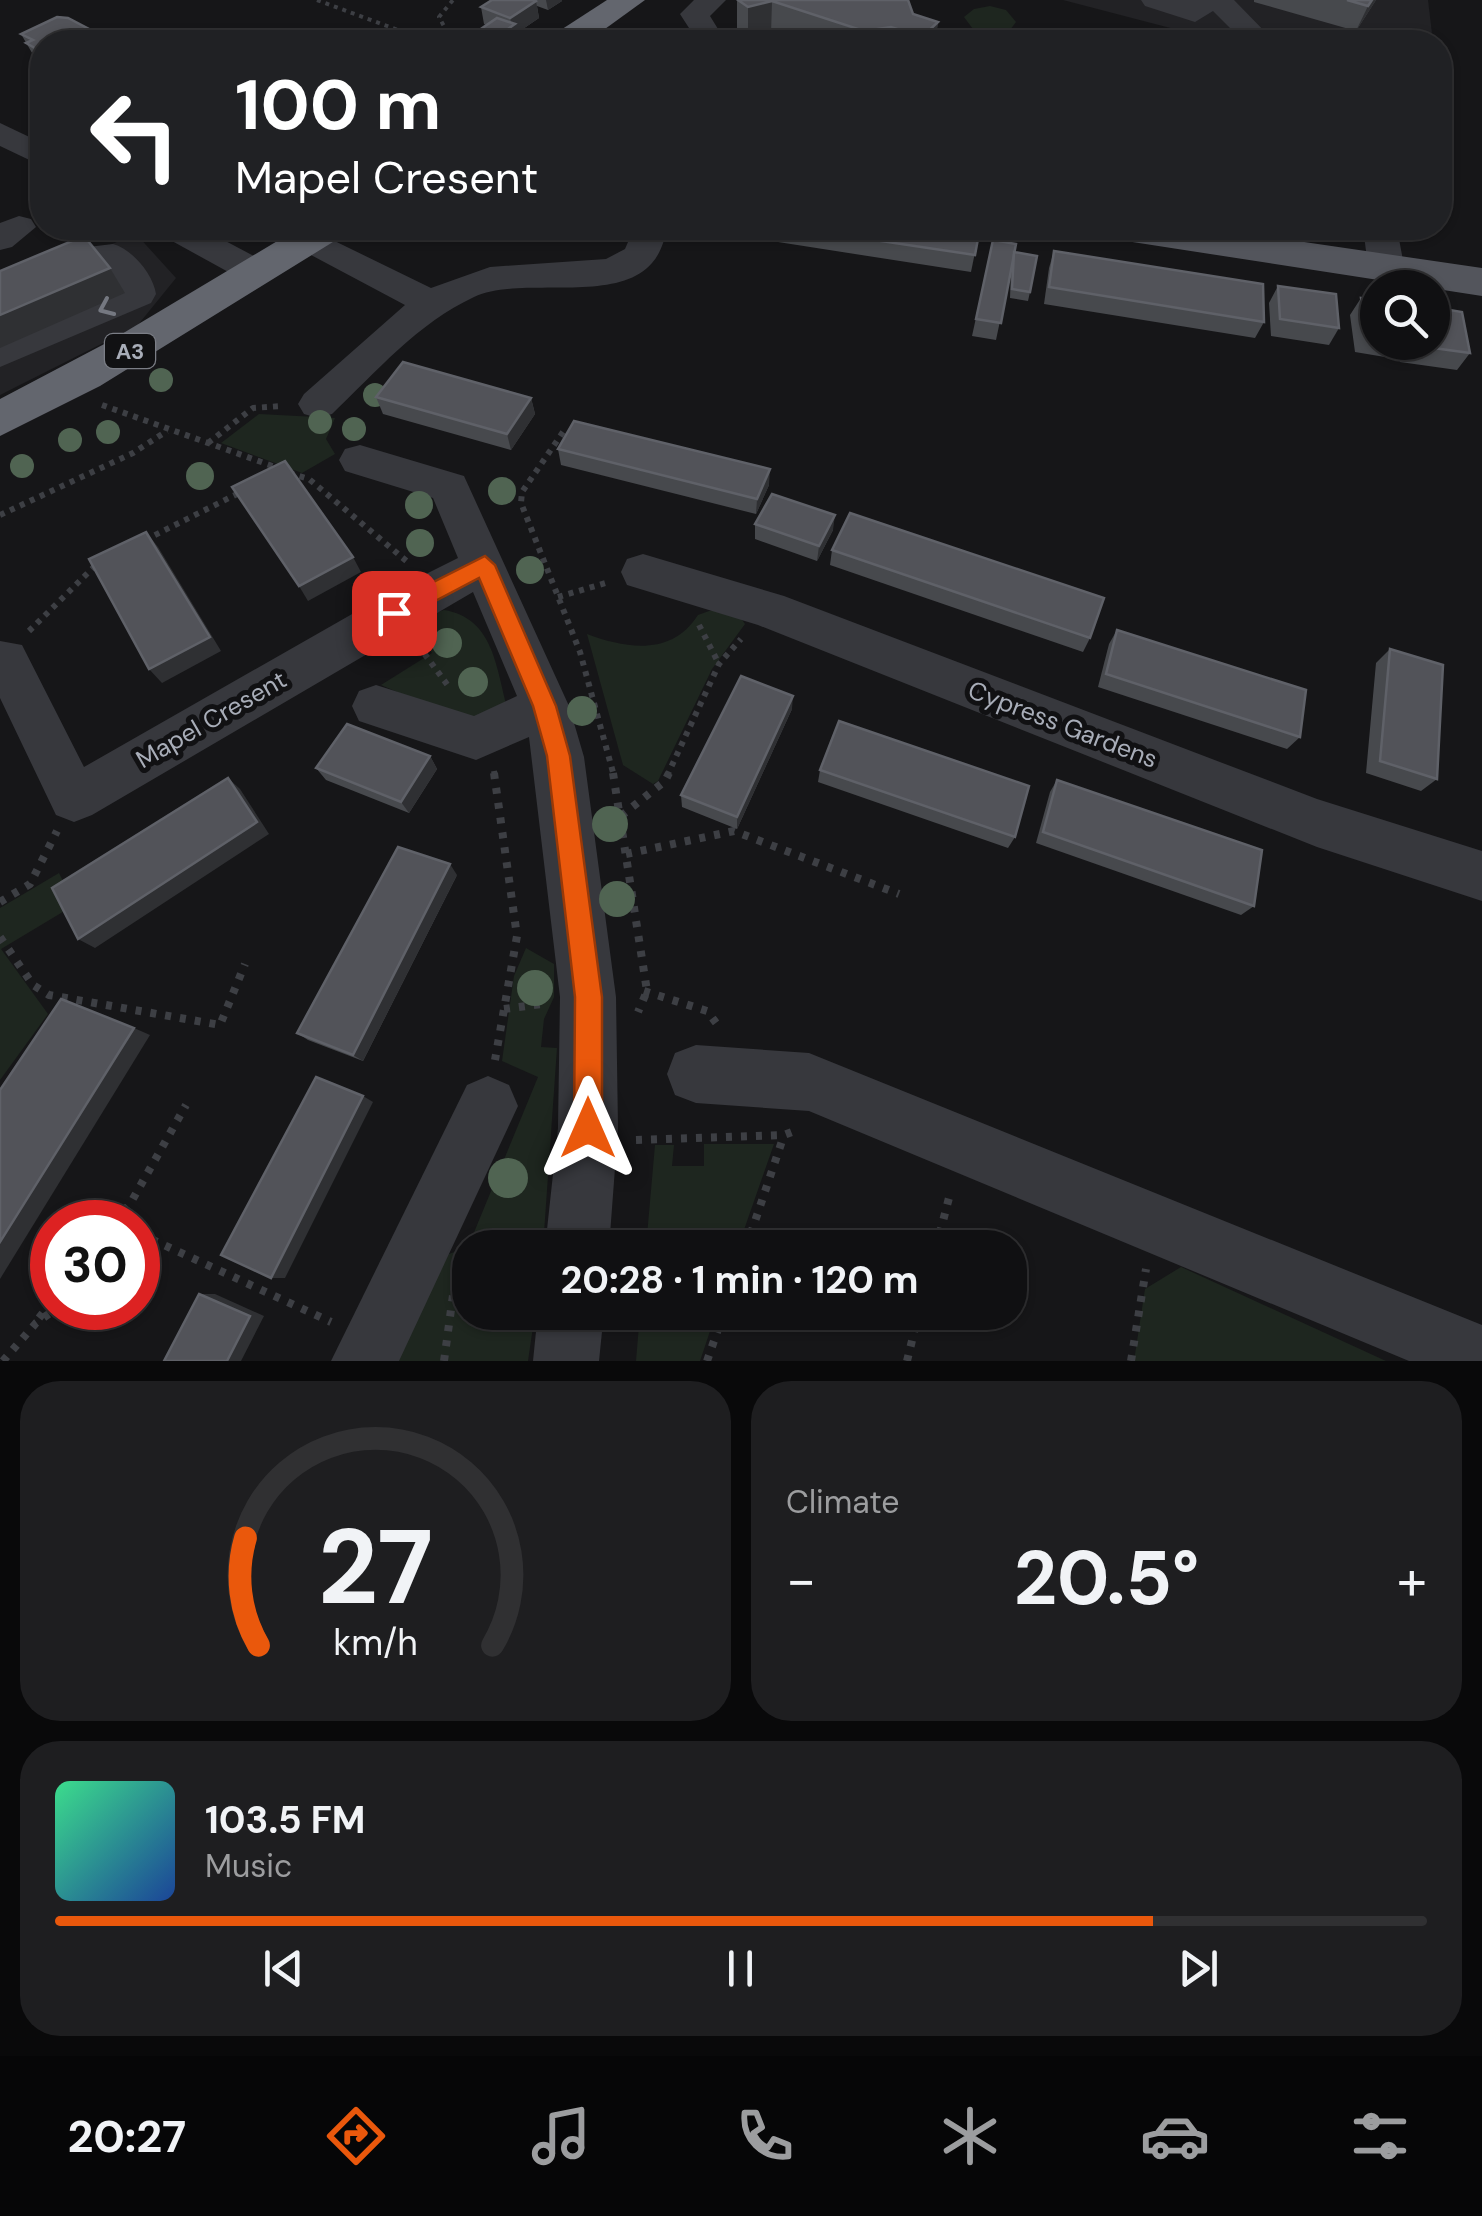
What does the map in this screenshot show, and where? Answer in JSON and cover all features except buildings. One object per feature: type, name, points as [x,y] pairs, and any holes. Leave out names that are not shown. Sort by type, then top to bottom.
[{"type":"highway","points":[[586,30],[629,0]]},
{"type":"highway","name":"A3","points":[[0,419],[168,330],[300,240]]},
{"type":"main road","points":[[1288,240],[1383,247],[1481,285]]},
{"type":"street","points":[[704,30],[694,14],[712,0]]},
{"type":"street","points":[[1155,0],[1196,13],[1208,0]]},
{"type":"street","points":[[1218,0],[1248,30]]},
{"type":"street","points":[[0,132],[30,149]]},
{"type":"street","points":[[201,240],[260,267]]},
{"type":"street","points":[[328,240],[433,304]]},
{"type":"street","points":[[333,401],[433,304],[456,289],[489,279],[610,271],[628,265],[641,254],[646,240]]},
{"type":"street","points":[[0,295],[92,256],[113,255],[137,286],[138,294],[0,354]]},
{"type":"street","points":[[360,460],[449,487],[545,706],[558,756],[588,997],[588,1142],[579,1230]]},
{"type":"street","name":"Mapel Cresent","points":[[74,799],[394,613],[485,565]]},
{"type":"street","name":"Cypress Gardens","points":[[643,572],[768,609],[1317,823],[1482,876]]},
{"type":"street","points":[[5,659],[74,799]]},
{"type":"street","points":[[376,706],[476,738],[545,706]]},
{"type":"street","points":[[696,1074],[809,1082],[1482,1358]]},
{"type":"street","points":[[368,1352],[488,1106]]},
{"type":"street","points":[[566,1361],[569,1330]]},
{"type":"path","points":[[317,0],[398,30]]},
{"type":"path","points":[[328,4],[334,0]]},
{"type":"path","points":[[446,30],[440,18],[452,0]]},
{"type":"path","points":[[72,384],[108,410],[309,480],[438,588]]},
{"type":"path","points":[[208,443],[252,408],[333,401]]},
{"type":"path","points":[[0,515],[133,453],[168,430]]},
{"type":"path","points":[[266,479],[283,470]]},
{"type":"path","points":[[144,540],[248,488]]},
{"type":"path","points":[[5,659],[92,566],[110,557]]},
{"type":"path","points":[[558,597],[643,572]]},
{"type":"path","points":[[620,816],[665,781],[719,664],[768,609]]},
{"type":"path","points":[[394,613],[485,734],[492,751],[517,936],[488,1106]]},
{"type":"path","points":[[0,902],[30,884],[74,799]]},
{"type":"path","points":[[626,854],[734,831],[898,894]]},
{"type":"path","points":[[0,937],[33,986],[49,995],[220,1025],[245,964]]},
{"type":"path","points":[[56,1014],[66,998]]},
{"type":"path","points":[[588,1142],[794,1134],[830,1091]]},
{"type":"path","points":[[132,1200],[186,1104]]},
{"type":"path","points":[[752,1230],[784,1135]]},
{"type":"path","points":[[941,1230],[962,1145]]},
{"type":"path","points":[[1131,1361],[1154,1224]]},
{"type":"path","points":[[160,1243],[368,1352]]},
{"type":"path","points":[[3,1361],[30,1330]]},
{"type":"path","points":[[708,1361],[718,1330]]},
{"type":"path","points":[[907,1361],[915,1330]]},
{"type":"shaded area","points":[[1063,0],[1428,0],[1432,30],[1178,30]]},
{"type":"shaded area","points":[[990,6],[1006,10],[1016,22],[1010,30],[973,29],[964,17],[974,9]]},
{"type":"shaded area","points":[[122,240],[141,240],[176,278],[137,326],[0,395],[0,291]]},
{"type":"shaded area","points":[[259,414],[335,418],[326,439],[335,454],[302,473],[221,443]]},
{"type":"shaded area","points":[[444,610],[460,615],[483,633],[495,660],[507,707],[465,721],[381,685],[432,653],[411,626],[421,617]]},
{"type":"shaded area","points":[[709,611],[734,614],[745,624],[712,669],[658,781],[653,784],[623,765],[587,634],[648,646],[675,637],[698,615]]},
{"type":"shaded area","points":[[59,873],[69,893],[66,910],[1,949],[48,1014],[0,1080],[0,908]]},
{"type":"shaded area","points":[[526,948],[554,964],[554,997],[544,1019],[541,1047],[557,1048],[544,1230],[475,1230],[538,1077],[502,1061],[514,976]]},
{"type":"shaded area","points":[[704,1144],[774,1144],[744,1230],[648,1230],[655,1145],[674,1145],[672,1166],[704,1166]]},
{"type":"shaded area","points":[[452,1253],[452,1330],[533,1330],[528,1361],[393,1361]]},
{"type":"shaded area","points":[[1181,1267],[1386,1361],[1134,1361],[1145,1289]]},
{"type":"shaded area","points":[[639,1330],[710,1330],[700,1361],[636,1361]]},
{"type":"route","points":[[394,613],[485,565],[545,706],[558,756],[588,997],[588,1128]]}]
